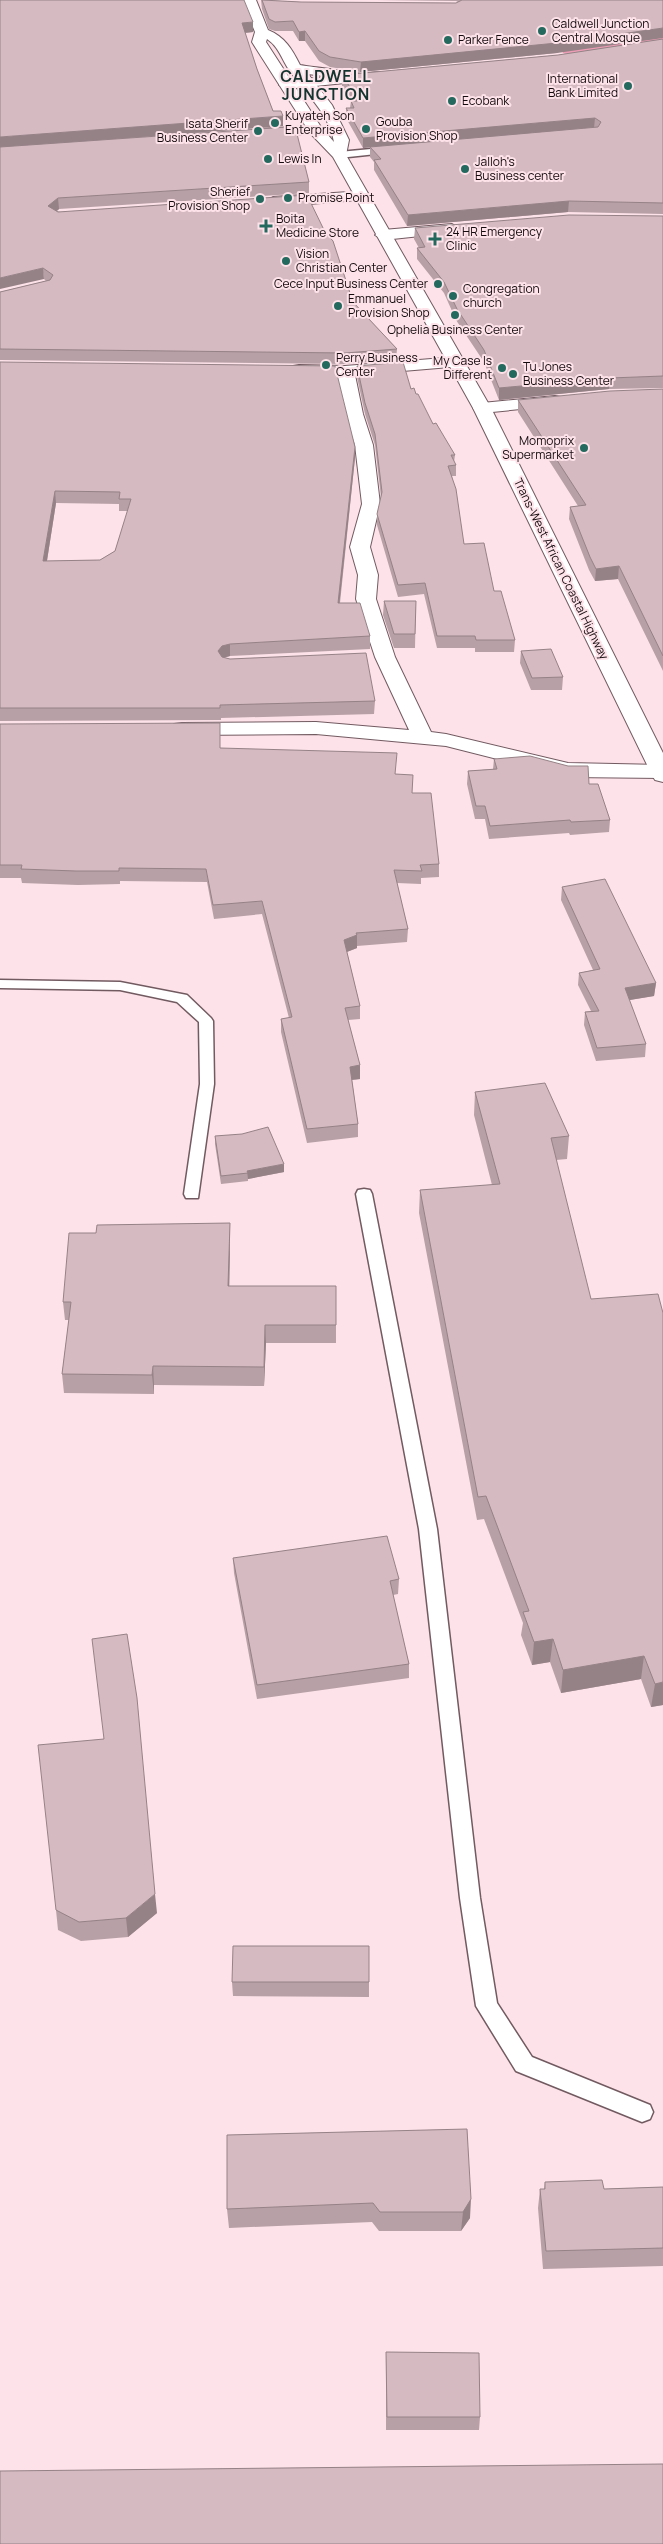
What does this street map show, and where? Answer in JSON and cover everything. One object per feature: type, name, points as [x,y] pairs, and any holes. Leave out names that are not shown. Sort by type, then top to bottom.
[{"type":"main road","name":"Trans-West African Coastal Highway","points":[[254,1],[262,32],[259,42],[315,130],[339,155],[364,196],[383,235],[482,408],[662,774]]},
{"type":"main road","name":"Trans-West African Coastal Highway","points":[[262,32],[273,37],[284,47],[295,68],[325,105],[342,140],[339,155]]},
{"type":"main road","points":[[295,68],[370,81]]},
{"type":"main road","points":[[289,90],[392,79]]},
{"type":"main road","points":[[325,105],[338,93],[370,81]]},
{"type":"main road","points":[[246,134],[315,130]]},
{"type":"main road","points":[[256,204],[364,196]]},
{"type":"main road","points":[[383,235],[466,229]]},
{"type":"main road","points":[[286,370],[345,371],[456,362]]},
{"type":"main road","points":[[345,371],[354,414],[364,446],[372,504],[360,547],[368,575],[366,600],[375,658],[424,738]]},
{"type":"main road","points":[[482,408],[570,400]]},
{"type":"main road","points":[[158,729],[316,728],[446,740],[568,770],[662,774]]},
{"type":"lane","points":[[339,155],[399,149]]},
{"type":"lane","points":[[0,984],[120,986],[182,998],[206,1021],[208,1084],[192,1194]]},
{"type":"lane","points":[[364,1194],[428,1529],[470,1898],[488,2006],[524,2064],[642,2112]]},
{"type":"building","points":[[0,0],[244,0],[253,22],[242,23],[257,69],[273,111],[281,111],[283,116],[0,137]]},
{"type":"building","points":[[262,0],[456,3],[462,0],[663,0],[663,28],[557,43],[361,62],[330,57],[319,51],[305,31],[299,32],[293,21],[275,22],[269,19]]},
{"type":"building","points":[[663,39],[663,203],[569,201],[408,215],[374,160],[381,159],[370,147],[598,127],[601,122],[595,118],[363,138],[346,108],[354,108],[351,101],[359,101],[342,75],[558,55]]},
{"type":"building","points":[[288,127],[290,130],[296,130],[309,182],[58,198],[48,206],[58,212],[307,195],[325,232],[333,241],[353,302],[397,349],[345,353],[0,349],[0,292],[50,280],[53,275],[43,268],[0,278],[0,147]]},
{"type":"building","points":[[569,215],[663,216],[663,376],[610,378],[499,388],[484,350],[457,309],[444,282],[417,248],[425,247],[415,228]]},
{"type":"building","points":[[0,362],[335,366],[355,447],[338,603],[360,603],[370,636],[230,644],[222,646],[218,651],[222,657],[230,659],[366,653],[375,701],[220,705],[220,708],[0,708]],"holes":[[[55,491],[120,492],[119,499],[131,499],[115,551],[100,560],[43,561]]]},
{"type":"building","points":[[403,362],[411,389],[414,388],[416,394],[418,394],[433,424],[436,423],[455,455],[451,455],[456,465],[448,466],[456,489],[464,544],[484,543],[494,591],[501,591],[515,640],[476,640],[475,636],[437,636],[425,583],[398,585],[377,514],[382,492],[375,434],[365,403],[357,366]]},
{"type":"building","points":[[663,389],[663,656],[619,566],[596,569],[570,507],[586,505],[518,400],[610,391]]},
{"type":"building","points":[[384,601],[416,601],[415,634],[394,634]]},
{"type":"building","points":[[551,649],[563,677],[532,678],[521,651]]},
{"type":"building","points":[[220,723],[220,748],[397,753],[395,774],[413,775],[412,793],[431,793],[439,864],[420,865],[422,871],[394,870],[408,929],[356,933],[357,935],[344,940],[360,1006],[345,1008],[360,1065],[350,1067],[358,1124],[307,1129],[281,1019],[292,1017],[262,901],[213,905],[206,869],[119,868],[119,871],[76,871],[21,869],[22,865],[0,865],[0,724]]},
{"type":"building","points":[[530,756],[568,766],[588,766],[589,784],[598,784],[610,820],[571,822],[570,820],[490,826],[485,806],[476,806],[468,771],[497,769],[494,759]]},
{"type":"building","points":[[605,879],[656,983],[625,988],[646,1044],[597,1048],[585,1012],[599,1011],[579,973],[600,969],[562,887]]},
{"type":"building","points":[[545,1083],[569,1136],[551,1138],[591,1299],[658,1294],[663,1313],[663,1682],[655,1684],[644,1656],[563,1670],[553,1639],[534,1642],[523,1612],[529,1611],[486,1496],[478,1497],[420,1190],[500,1184],[475,1092]]},
{"type":"building","points":[[268,1127],[284,1164],[247,1171],[248,1173],[221,1176],[215,1136],[242,1134]]},
{"type":"building","points":[[230,1223],[228,1286],[336,1286],[336,1325],[265,1325],[264,1367],[153,1366],[152,1375],[62,1374],[71,1302],[63,1302],[69,1233],[96,1233],[97,1225]]},
{"type":"building","points":[[387,1536],[399,1579],[390,1581],[409,1664],[257,1685],[233,1558]]},
{"type":"building","points":[[127,1634],[137,1698],[155,1894],[126,1918],[79,1922],[56,1910],[38,1745],[104,1739],[92,1639]]},
{"type":"building","points":[[233,1946],[369,1946],[369,1982],[232,1982]]},
{"type":"building","points":[[467,2129],[471,2199],[463,2212],[380,2212],[373,2203],[227,2209],[227,2135]]},
{"type":"building","points":[[602,2180],[604,2189],[663,2187],[663,2248],[546,2251],[540,2189],[545,2189],[545,2182]]},
{"type":"building","points":[[386,2352],[479,2353],[480,2417],[387,2417]]},
{"type":"building","points":[[663,2464],[663,2544],[0,2544],[0,2471]]},
{"type":"waterway","points":[[565,51],[614,46],[663,36]]},
{"type":"place","name":"Caldwell Junction Central Mosque","points":[[542,31]]},
{"type":"place","name":"Parker Fence","points":[[448,40]]},
{"type":"place","name":"International Bank Limited","points":[[628,86]]},
{"type":"place","name":"Ecobank","points":[[452,101]]},
{"type":"place","name":"Kuyateh Son Enterprise","points":[[275,123]]},
{"type":"place","name":"Gouba Provision Shop","points":[[366,129]]},
{"type":"place","name":"Isata Sherif Business Center","points":[[258,131]]},
{"type":"place","name":"Lewis In","points":[[268,159]]},
{"type":"place","name":"Jalloh's Business center","points":[[465,169]]},
{"type":"place","name":"Promise Point","points":[[288,198]]},
{"type":"place","name":"Sherief Provision Shop","points":[[260,199]]},
{"type":"place","name":"Boita Medicine Store","points":[[266,226]]},
{"type":"place","name":"24 HR Emergency Clinic","points":[[435,239]]},
{"type":"place","name":"Vision Christian Center","points":[[286,261]]},
{"type":"place","name":"Cece Input Business Center","points":[[438,284]]},
{"type":"place","name":"Congregation church","points":[[453,296]]},
{"type":"place","name":"Emmanuel Provision Shop","points":[[338,306]]},
{"type":"place","name":"Ophelia Business Center","points":[[455,315]]},
{"type":"place","name":"Perry Business Center","points":[[326,365]]},
{"type":"place","name":"My Case Is Different","points":[[502,368]]},
{"type":"place","name":"Tu Jones Business Center","points":[[513,374]]},
{"type":"place","name":"Momoprix Supermarket","points":[[584,448]]},
{"type":"district","name":"CALDWELL JUNCTION","points":[[326,85]]}]
